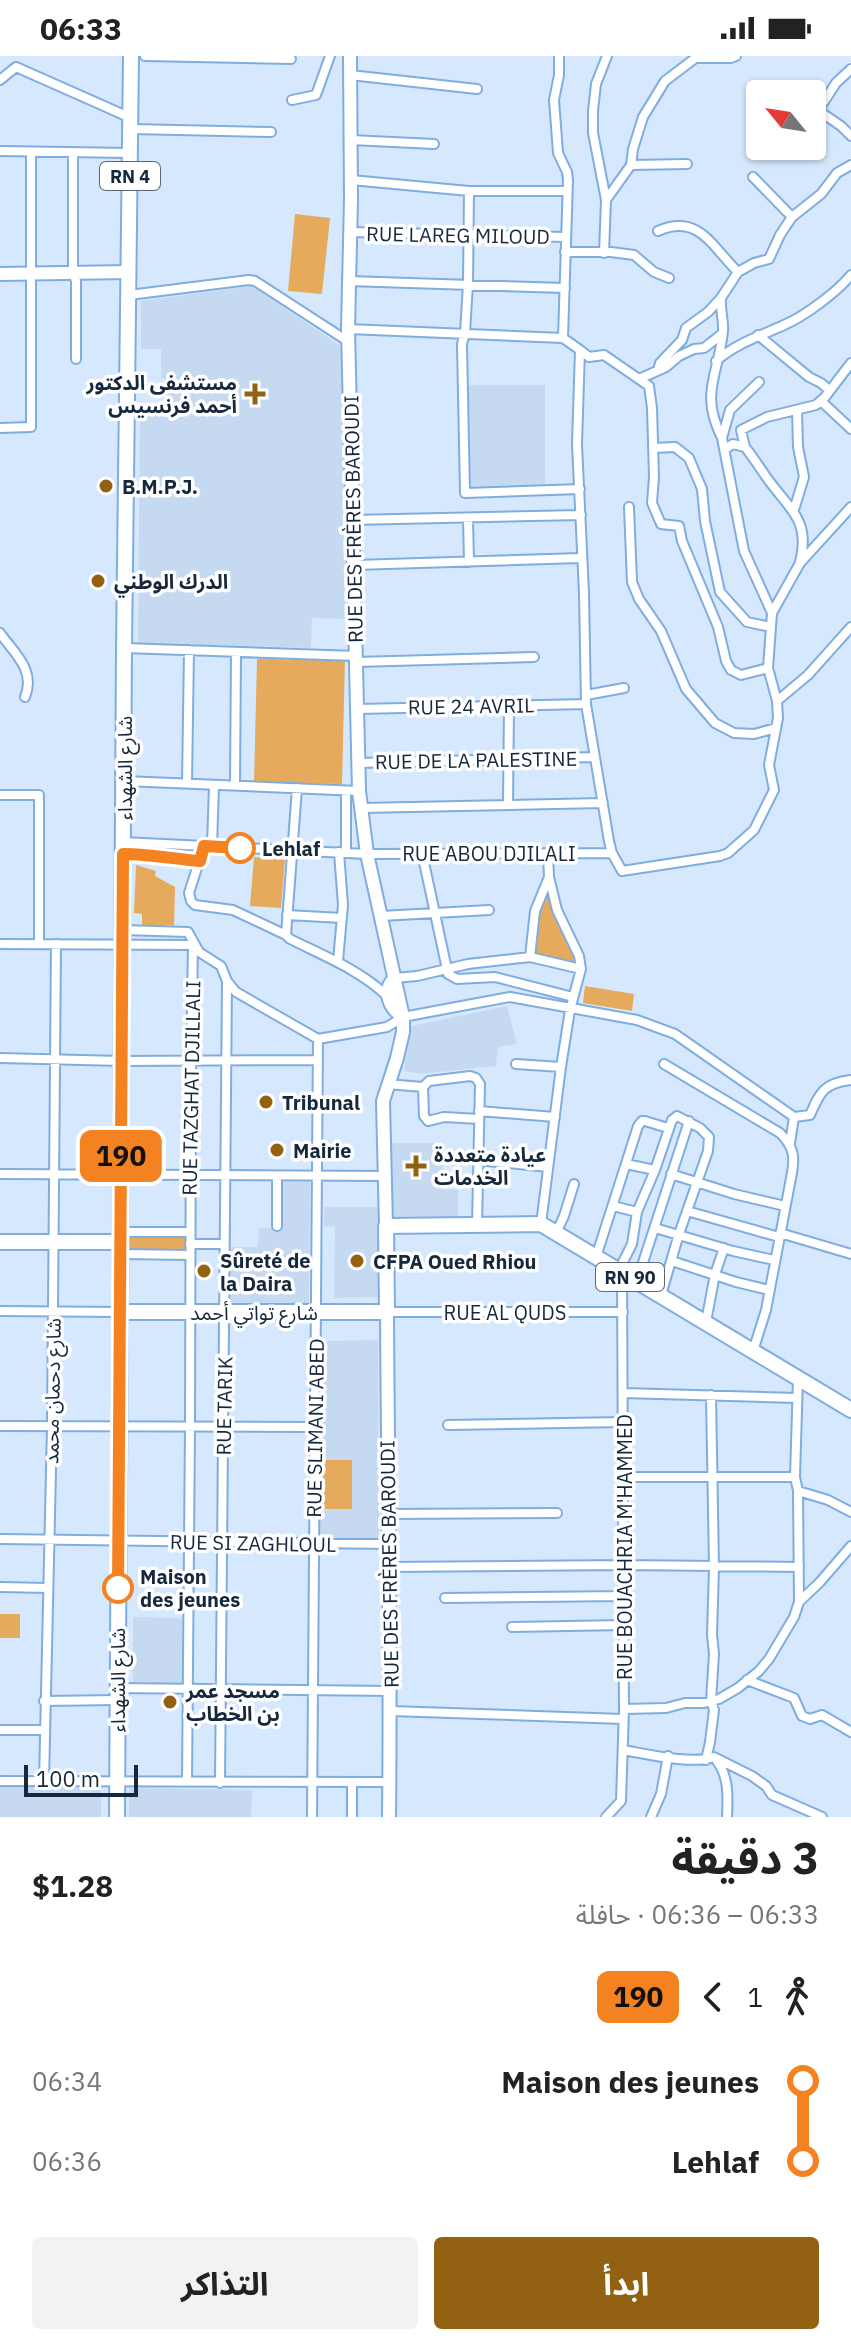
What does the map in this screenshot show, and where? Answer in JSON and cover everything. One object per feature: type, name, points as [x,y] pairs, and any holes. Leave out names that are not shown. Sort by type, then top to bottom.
[{"type":"main road","name":"RN 4","points":[[129,283],[131,56]]},
{"type":"main road","name":"شارع الشهداء","points":[[117,1817],[129,283]]},
{"type":"main road","points":[[387,1312],[386,1226],[541,1224]]},
{"type":"main road","name":"RN 90","points":[[541,1224],[851,1410]]},
{"type":"main road","points":[[0,1242],[121,1242]]},
{"type":"main road","name":"شارع تواتي أحمد","points":[[121,1312],[387,1312]]},
{"type":"street","points":[[145,56],[291,59]]},
{"type":"street","points":[[292,100],[316,95],[330,56]]},
{"type":"street","name":"RUE DES FRÈRES BAROUDI","points":[[350,56],[348,281],[358,763],[353,791],[362,808],[367,854],[403,1017]]},
{"type":"street","points":[[559,56],[554,100],[558,153],[567,172],[563,338]]},
{"type":"street","points":[[604,253],[606,200],[593,133],[593,111],[596,84],[607,56]]},
{"type":"street","points":[[606,200],[631,165],[643,117],[665,81],[697,57],[736,56]]},
{"type":"street","points":[[0,80],[16,67],[131,124],[271,132]]},
{"type":"street","points":[[826,99],[836,83],[851,69]]},
{"type":"street","points":[[350,75],[477,89]]},
{"type":"street","points":[[826,116],[851,136]]},
{"type":"street","points":[[351,140],[434,144]]},
{"type":"street","points":[[0,151],[130,153]]},
{"type":"street","points":[[0,428],[31,427],[31,153]]},
{"type":"street","points":[[73,153],[76,359]]},
{"type":"street","points":[[631,165],[687,164]]},
{"type":"street","points":[[658,370],[660,363],[682,340],[686,328],[721,298],[738,272],[769,259],[792,217],[821,194],[837,173],[851,165]]},
{"type":"street","points":[[753,177],[792,217]]},
{"type":"street","points":[[351,180],[469,191],[567,191]]},
{"type":"street","points":[[469,191],[468,284],[462,344],[465,493],[580,489]]},
{"type":"street","points":[[658,231],[674,224],[690,227],[703,235],[738,272]]},
{"type":"street","name":"RUE LAREG MILOUD","points":[[350,232],[566,237]]},
{"type":"street","points":[[565,252],[634,255],[654,272],[669,278]]},
{"type":"street","points":[[0,274],[129,283],[249,280],[349,336],[465,333],[563,338],[589,357],[604,355],[649,386],[653,448],[652,503],[661,524],[679,526],[682,541],[718,627],[726,661],[731,670],[741,675],[768,668]]},
{"type":"street","points":[[716,361],[731,348],[787,324],[844,284],[851,275]]},
{"type":"street","points":[[0,281],[32,276]]},
{"type":"street","points":[[348,281],[565,288]]},
{"type":"street","points":[[721,298],[722,334],[710,386],[711,403],[725,449],[744,551],[772,613]]},
{"type":"street","points":[[639,379],[694,349],[704,348],[722,334]]},
{"type":"street","points":[[758,335],[829,390]]},
{"type":"street","points":[[580,350],[577,444],[586,699],[612,853],[622,871],[720,856],[728,853],[754,830],[774,790],[769,765],[778,718],[768,668],[772,613],[800,563],[851,507]]},
{"type":"street","points":[[800,563],[804,549],[802,527],[794,510],[745,447],[741,430],[767,417],[816,405],[851,363]]},
{"type":"street","points":[[722,438],[730,410],[759,382]]},
{"type":"street","points":[[821,401],[851,429]]},
{"type":"street","points":[[794,510],[804,477],[798,447],[797,411]]},
{"type":"street","points":[[725,449],[733,444],[745,447]]},
{"type":"street","points":[[653,448],[675,447],[689,458],[702,489],[705,521],[720,592],[747,622],[771,627]]},
{"type":"street","points":[[629,507],[632,582],[639,599],[661,631],[686,689],[715,723],[734,733],[754,734],[776,728]]},
{"type":"street","points":[[352,520],[581,515]]},
{"type":"street","points":[[468,519],[469,562]]},
{"type":"street","points":[[354,565],[581,558]]},
{"type":"street","points":[[777,701],[808,675],[851,627]]},
{"type":"street","points":[[0,634],[26,666],[29,687],[25,697]]},
{"type":"street","points":[[124,648],[356,659],[534,657]]},
{"type":"street","points":[[187,783],[189,650]]},
{"type":"street","points":[[235,785],[236,652]]},
{"type":"street","name":"RUE 24 AVRIL","points":[[357,709],[509,706],[586,699],[624,688]]},
{"type":"street","points":[[508,805],[509,706]]},
{"type":"street","name":"RUE DE LA PALESTINE","points":[[358,763],[594,757]]},
{"type":"street","points":[[124,781],[353,791],[342,853],[343,905],[338,961]]},
{"type":"street","points":[[214,785],[208,846],[189,893],[191,901],[195,905],[233,910],[286,935],[338,961],[389,997]]},
{"type":"street","points":[[286,935],[297,788]]},
{"type":"street","points":[[0,795],[39,795],[39,944]]},
{"type":"street","points":[[362,808],[603,803]]},
{"type":"street","name":"RUE ABOU DJILALI","points":[[123,848],[208,846],[367,854],[612,853]]},
{"type":"street","points":[[123,848],[165,858],[200,861]]},
{"type":"street","points":[[422,853],[448,974],[457,979],[495,977],[573,997]]},
{"type":"street","points":[[541,1224],[561,1067],[570,1010],[581,969],[579,956],[557,910],[549,877],[548,854]]},
{"type":"street","points":[[530,957],[535,911],[549,877]]},
{"type":"street","points":[[381,916],[489,910]]},
{"type":"street","points":[[287,915],[342,918]]},
{"type":"street","points":[[0,944],[56,944],[188,932],[199,952],[221,966],[236,992],[318,1039],[387,1027],[403,1017],[510,997],[637,1020],[675,1034],[794,1117],[810,1115],[822,1092],[831,1083],[851,1080]]},
{"type":"street","points":[[123,937],[193,945]]},
{"type":"street","name":"شارع دحمان محمد","points":[[44,1782],[52,1426],[56,944]]},
{"type":"street","name":"RUE TAZGHAT DJILLALI","points":[[190,1312],[193,945]]},
{"type":"street","points":[[403,1017],[394,1012],[389,997],[390,983],[395,978],[530,957],[581,969]]},
{"type":"street","points":[[495,977],[498,960]]},
{"type":"street","name":"RUE TARIK","points":[[220,1783],[227,981]]},
{"type":"street","points":[[510,997],[512,982]]},
{"type":"street","points":[[386,1226],[383,1101],[397,1058],[403,1017]]},
{"type":"street","name":"RUE SLIMANI ABED","points":[[312,1817],[318,1039]]},
{"type":"street","points":[[0,1058],[318,1060]]},
{"type":"street","points":[[516,1064],[561,1067]]},
{"type":"street","points":[[664,1064],[780,1133],[790,1143]]},
{"type":"street","points":[[387,1084],[423,1087],[429,1081],[473,1077],[480,1084],[477,1225]]},
{"type":"street","points":[[423,1087],[426,1120],[479,1115],[555,1117]]},
{"type":"street","points":[[621,1271],[632,1244],[637,1212],[668,1128],[675,1117],[689,1121],[709,1137],[708,1151],[661,1295]]},
{"type":"street","points":[[753,1351],[766,1310],[794,1162],[790,1143],[794,1117]]},
{"type":"street","points":[[596,1257],[640,1123],[645,1121],[668,1128]]},
{"type":"street","points":[[637,1281],[689,1121]]},
{"type":"street","points":[[477,1160],[548,1167]]},
{"type":"street","points":[[626,1164],[655,1170]]},
{"type":"street","points":[[0,1174],[385,1176]]},
{"type":"street","points":[[671,1174],[785,1206]]},
{"type":"street","points":[[277,1176],[277,1226]]},
{"type":"street","points":[[556,1233],[574,1184]]},
{"type":"street","points":[[613,1206],[637,1212]]},
{"type":"street","points":[[687,1211],[851,1254]]},
{"type":"street","points":[[655,1228],[774,1260]]},
{"type":"street","points":[[121,1242],[189,1232]]},
{"type":"street","points":[[121,1242],[190,1255]]},
{"type":"street","points":[[190,1244],[224,1244]]},
{"type":"street","points":[[706,1322],[715,1274],[724,1248]]},
{"type":"street","points":[[672,1261],[769,1290]]},
{"type":"street","name":"RUE BOUACHRIA M'HAMMED","points":[[606,1817],[621,1801],[624,1714],[621,1271]]},
{"type":"street","points":[[0,1311],[121,1312]]},
{"type":"street","points":[[187,1782],[190,1312]]},
{"type":"street","name":"RUE DES FRÈRES BAROUDI","points":[[387,1312],[391,1691],[389,1817]]},
{"type":"street","name":"RUE AL QUDS","points":[[387,1312],[623,1312]]},
{"type":"street","points":[[391,1711],[624,1714],[711,1701],[738,1688],[759,1671],[794,1617],[799,1602],[798,1491],[795,1477],[798,1378]]},
{"type":"street","points":[[623,1393],[796,1398]]},
{"type":"street","points":[[710,1759],[714,1710],[711,1701],[714,1567],[711,1395]]},
{"type":"street","points":[[448,1425],[623,1422]]},
{"type":"street","points":[[0,1426],[315,1427]]},
{"type":"street","points":[[623,1477],[795,1477]]},
{"type":"street","points":[[798,1491],[828,1500],[851,1512]]},
{"type":"street","points":[[388,1514],[557,1513]]},
{"type":"street","name":"RUE SI ZAGHLOUL","points":[[0,1539],[388,1544]]},
{"type":"street","points":[[799,1602],[851,1546]]},
{"type":"street","points":[[388,1567],[799,1567]]},
{"type":"street","points":[[0,1587],[48,1588]]},
{"type":"street","points":[[445,1598],[624,1596]]},
{"type":"street","points":[[512,1627],[624,1625]]},
{"type":"street","points":[[747,1680],[794,1698],[802,1716],[810,1719],[822,1715],[851,1732]]},
{"type":"street","points":[[44,1701],[187,1690],[391,1691]]},
{"type":"street","points":[[0,1730],[44,1730]]},
{"type":"street","points":[[623,1750],[688,1760],[710,1759],[752,1776],[772,1795],[822,1817]]},
{"type":"street","points":[[651,1817],[661,1794],[668,1756]]},
{"type":"street","points":[[710,1759],[725,1772],[727,1817]]},
{"type":"street","points":[[0,1781],[389,1782]]},
{"type":"street","points":[[352,1783],[352,1817]]},
{"type":"shaded area","points":[[295,214],[330,218],[322,294],[288,291]]},
{"type":"shaded area","points":[[252,286],[342,347],[345,619],[312,618],[311,648],[138,643],[140,414],[166,414],[169,396],[165,392],[165,379],[161,378],[161,349],[141,349],[141,301]]},
{"type":"shaded area","points":[[467,385],[545,385],[545,485],[468,488]]},
{"type":"shaded area","points":[[257,659],[345,660],[342,784],[254,782]]},
{"type":"shaded area","points":[[254,857],[285,860],[281,908],[250,906]]},
{"type":"shaded area","points":[[136,865],[156,871],[155,876],[175,887],[174,925],[142,926],[142,914],[134,913]]},
{"type":"shaded area","points":[[545,892],[551,897],[578,964],[532,955],[538,910]]},
{"type":"shaded area","points":[[585,986],[634,994],[632,1011],[583,1003]]},
{"type":"shaded area","points":[[507,1006],[517,1044],[498,1047],[496,1066],[420,1074],[404,1071],[411,1026]]},
{"type":"shaded area","name":"عيادة متعددة الخدمات","points":[[390,1143],[443,1143],[442,1189],[458,1190],[458,1220],[391,1221]]},
{"type":"shaded area","points":[[281,1182],[310,1182],[309,1307],[230,1307],[231,1247],[258,1247],[259,1228],[281,1227]]},
{"type":"shaded area","name":"CFPA Oued Rhiou","points":[[324,1207],[379,1207],[379,1297],[334,1298],[335,1227],[324,1226]]},
{"type":"shaded area","points":[[126,1235],[186,1235],[186,1251],[126,1251]]},
{"type":"shaded area","points":[[378,1340],[379,1539],[319,1539],[320,1341]]},
{"type":"shaded area","points":[[323,1460],[352,1460],[352,1509],[323,1509]]},
{"type":"shaded area","points":[[0,1614],[20,1614],[20,1638],[0,1638]]},
{"type":"shaded area","points":[[133,1617],[180,1618],[186,1624],[185,1684],[133,1682]]},
{"type":"shaded area","points":[[0,1787],[101,1787],[101,1817],[0,1817]]},
{"type":"shaded area","points":[[129,1788],[252,1790],[251,1817],[129,1817]]},
{"type":"bus line","name":"190","points":[[118,1588],[123,854],[200,861],[204,846],[240,848]]},
{"type":"place","name":"مستشفى الدكتور أحمد فرنسيس","points":[[255,394]]},
{"type":"place","name":"B.M.P.J.","points":[[106,486]]},
{"type":"place","name":"الدرك الوطني","points":[[98,581]]},
{"type":"place","name":"Lehlaf","points":[[240,848]]},
{"type":"place","name":"Tribunal","points":[[266,1102]]},
{"type":"place","name":"Mairie","points":[[277,1150]]},
{"type":"place","name":"عيادة متعددة الخدمات","points":[[416,1166]]},
{"type":"place","name":"CFPA Oued Rhiou","points":[[357,1261]]},
{"type":"place","name":"Sûreté de la Daira","points":[[204,1271]]},
{"type":"place","name":"Maison des jeunes","points":[[118,1588]]},
{"type":"place","name":"مسجد عمر بن الخطاب","points":[[170,1702]]}]
